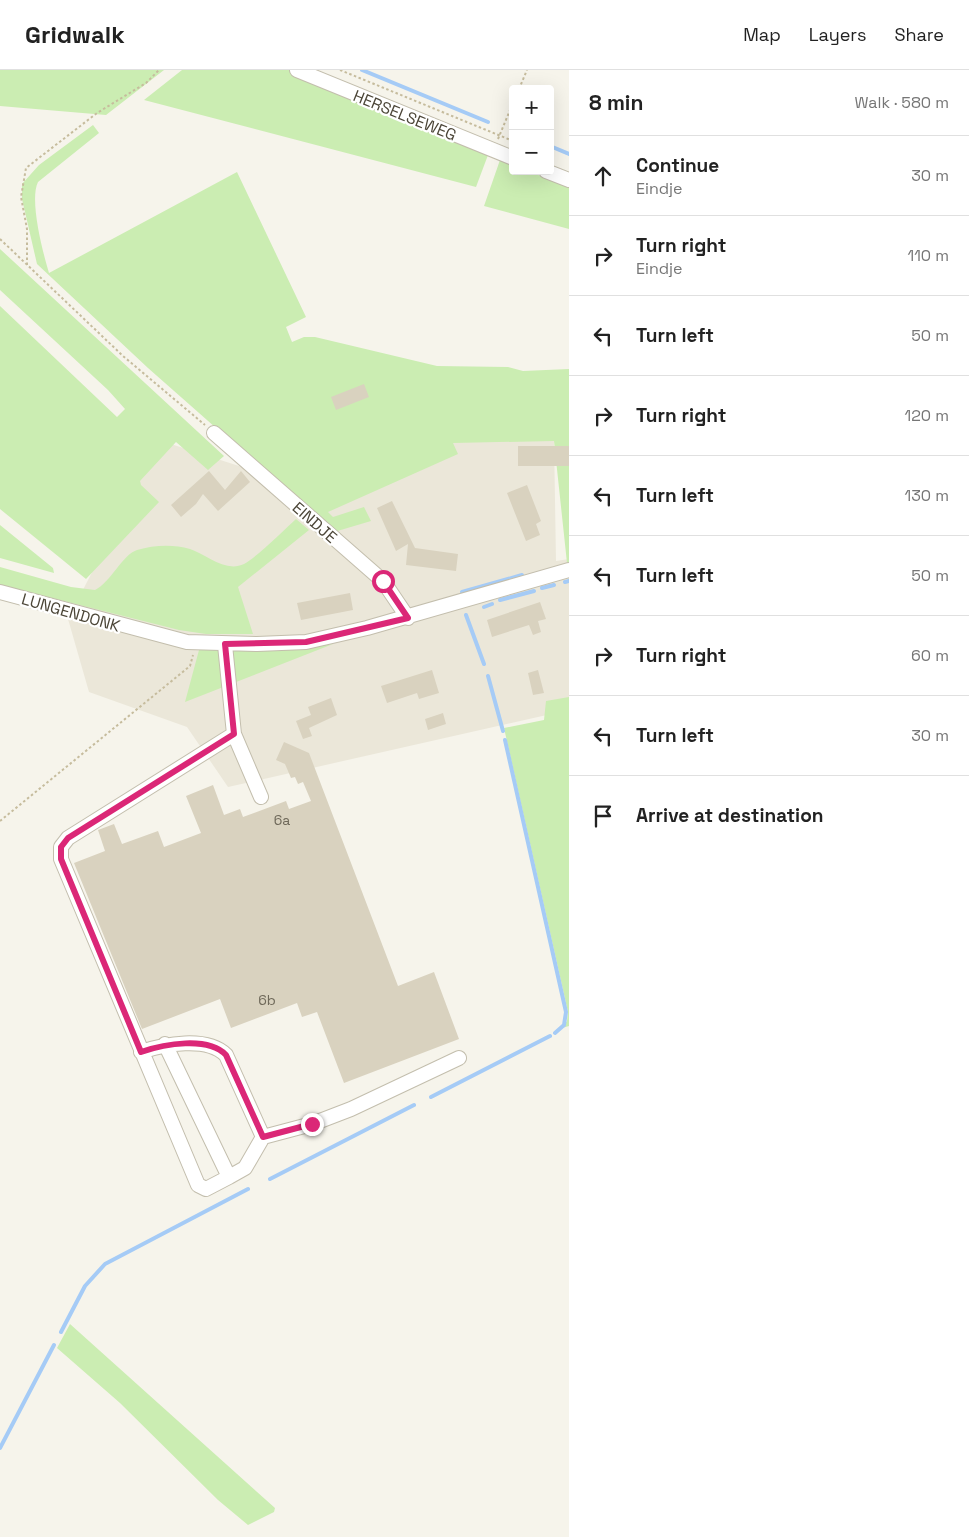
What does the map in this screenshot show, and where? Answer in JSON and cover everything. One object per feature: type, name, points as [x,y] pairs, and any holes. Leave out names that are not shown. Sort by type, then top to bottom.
[{"type":"street","name":"HERSELSEWEG","points":[[297,70],[509,156]]},
{"type":"street","points":[[554,174],[569,180]]},
{"type":"street","name":"EINDJE","points":[[214,433],[383,581],[408,618]]},
{"type":"street","points":[[196,643],[306,642],[408,618],[569,570]]},
{"type":"street","name":"LUNGENDONK","points":[[0,592],[143,632],[196,643]]},
{"type":"street","points":[[225,644],[234,734],[261,797]]},
{"type":"street","points":[[234,734],[68,838],[61,847],[61,859],[198,1185],[206,1189],[245,1168],[263,1137],[312,1124],[459,1058]]},
{"type":"street","points":[[141,1052],[165,1044],[209,1045],[219,1048],[226,1055],[263,1137]]},
{"type":"street","points":[[165,1044],[229,1177]]},
{"type":"path","points":[[27,265],[27,229],[21,197],[26,168],[97,113],[146,83],[159,70]]},
{"type":"path","name":"HERSELSEWEG","points":[[340,70],[509,140]]},
{"type":"path","points":[[521,85],[527,70]]},
{"type":"path","points":[[499,136],[509,112]]},
{"type":"path","points":[[0,239],[123,356],[214,433]]},
{"type":"path","points":[[0,821],[190,666],[196,643]]},
{"type":"shaded area","points":[[143,435],[320,492],[437,442],[554,440],[556,561],[569,559],[569,710],[228,787],[187,727],[89,692],[68,619],[106,545]]},
{"type":"green space","points":[[0,70],[164,70],[106,115],[0,106]]},
{"type":"green space","points":[[182,70],[290,70],[404,122],[488,155],[476,187],[144,100]]},
{"type":"green space","points":[[93,125],[99,133],[38,182],[35,201],[36,213],[49,273],[237,172],[306,317],[286,327],[292,342],[304,337],[315,337],[437,366],[508,367],[523,371],[569,369],[569,562],[567,563],[554,441],[453,443],[458,454],[328,512],[333,517],[364,507],[371,521],[334,532],[148,368],[37,264],[22,199],[22,184],[39,165]]},
{"type":"green space","points":[[500,160],[509,163],[509,175],[538,175],[569,187],[569,229],[484,206]]},
{"type":"green space","points":[[0,249],[224,456],[208,470],[176,442],[140,481],[141,485],[159,502],[86,579],[0,509],[0,306],[117,417],[125,409],[108,390],[0,290]]},
{"type":"green space","points":[[296,519],[309,530],[238,587],[253,634],[206,634],[179,630],[0,585],[0,567],[71,587],[95,590],[106,581],[126,557],[137,550],[157,546],[177,546],[190,549],[223,565],[237,566],[256,556]]},
{"type":"green space","points":[[0,525],[53,568],[54,573],[0,558]]},
{"type":"green space","points":[[333,644],[185,702],[199,650],[292,650]]},
{"type":"green space","points":[[569,697],[569,1026],[562,1028],[567,1021],[568,1012],[504,728],[544,720],[546,701]]},
{"type":"green space","points":[[70,1324],[275,1508],[274,1512],[248,1525],[218,1500],[120,1403],[57,1348]]},
{"type":"building","points":[[364,384],[369,397],[336,410],[331,397]]},
{"type":"building","points":[[518,446],[569,446],[569,466],[518,466]]},
{"type":"building","points":[[209,471],[225,490],[241,471],[250,482],[218,511],[203,494],[196,504],[181,517],[171,505]]},
{"type":"building","points":[[527,485],[541,521],[536,524],[540,535],[526,541],[507,493]]},
{"type":"building","points":[[392,501],[415,548],[458,554],[456,571],[406,565],[408,544],[396,551],[377,508]]},
{"type":"building","points":[[350,593],[353,610],[301,620],[297,603]]},
{"type":"building","points":[[540,602],[546,619],[538,621],[541,632],[533,635],[529,625],[492,637],[487,620]]},
{"type":"building","points":[[432,670],[439,693],[419,699],[417,693],[387,703],[381,686]]},
{"type":"building","points":[[538,670],[544,693],[533,695],[528,673]]},
{"type":"building","points":[[331,698],[337,715],[309,728],[312,736],[303,739],[296,721],[311,715],[308,707]]},
{"type":"building","points":[[443,713],[446,724],[428,730],[425,719]]},
{"type":"building","points":[[284,742],[309,753],[398,986],[434,972],[459,1039],[344,1083],[317,1012],[302,1017],[297,1003],[231,1028],[220,999],[142,1029],[74,863],[105,851],[98,830],[114,824],[122,844],[158,831],[164,847],[201,833],[186,796],[213,785],[224,815],[240,809],[243,817],[286,801],[289,809],[311,801],[303,782],[298,784],[295,777],[291,778],[285,764],[276,760]]},
{"type":"waterway","points":[[362,70],[488,122]]},
{"type":"waterway","points":[[554,148],[569,154]]},
{"type":"waterway","points":[[462,592],[522,575]]},
{"type":"waterway","points":[[565,582],[569,581]]},
{"type":"waterway","points":[[542,588],[554,585]]},
{"type":"waterway","points":[[500,600],[534,591]]},
{"type":"waterway","points":[[484,607],[492,604]]},
{"type":"waterway","points":[[466,615],[484,664]]},
{"type":"waterway","points":[[488,676],[503,731]]},
{"type":"waterway","points":[[505,740],[566,1012],[564,1025],[555,1033]]},
{"type":"waterway","points":[[431,1097],[550,1036]]},
{"type":"waterway","points":[[270,1179],[414,1105]]},
{"type":"waterway","points":[[61,1332],[85,1286],[105,1264],[248,1189]]},
{"type":"waterway","points":[[0,1448],[54,1345]]},
{"type":"route","points":[[312,1124],[263,1137],[226,1055],[219,1048],[209,1045],[165,1044],[141,1052],[61,859],[61,847],[68,838],[234,734],[225,644],[306,642],[408,618],[383,581]]}]
